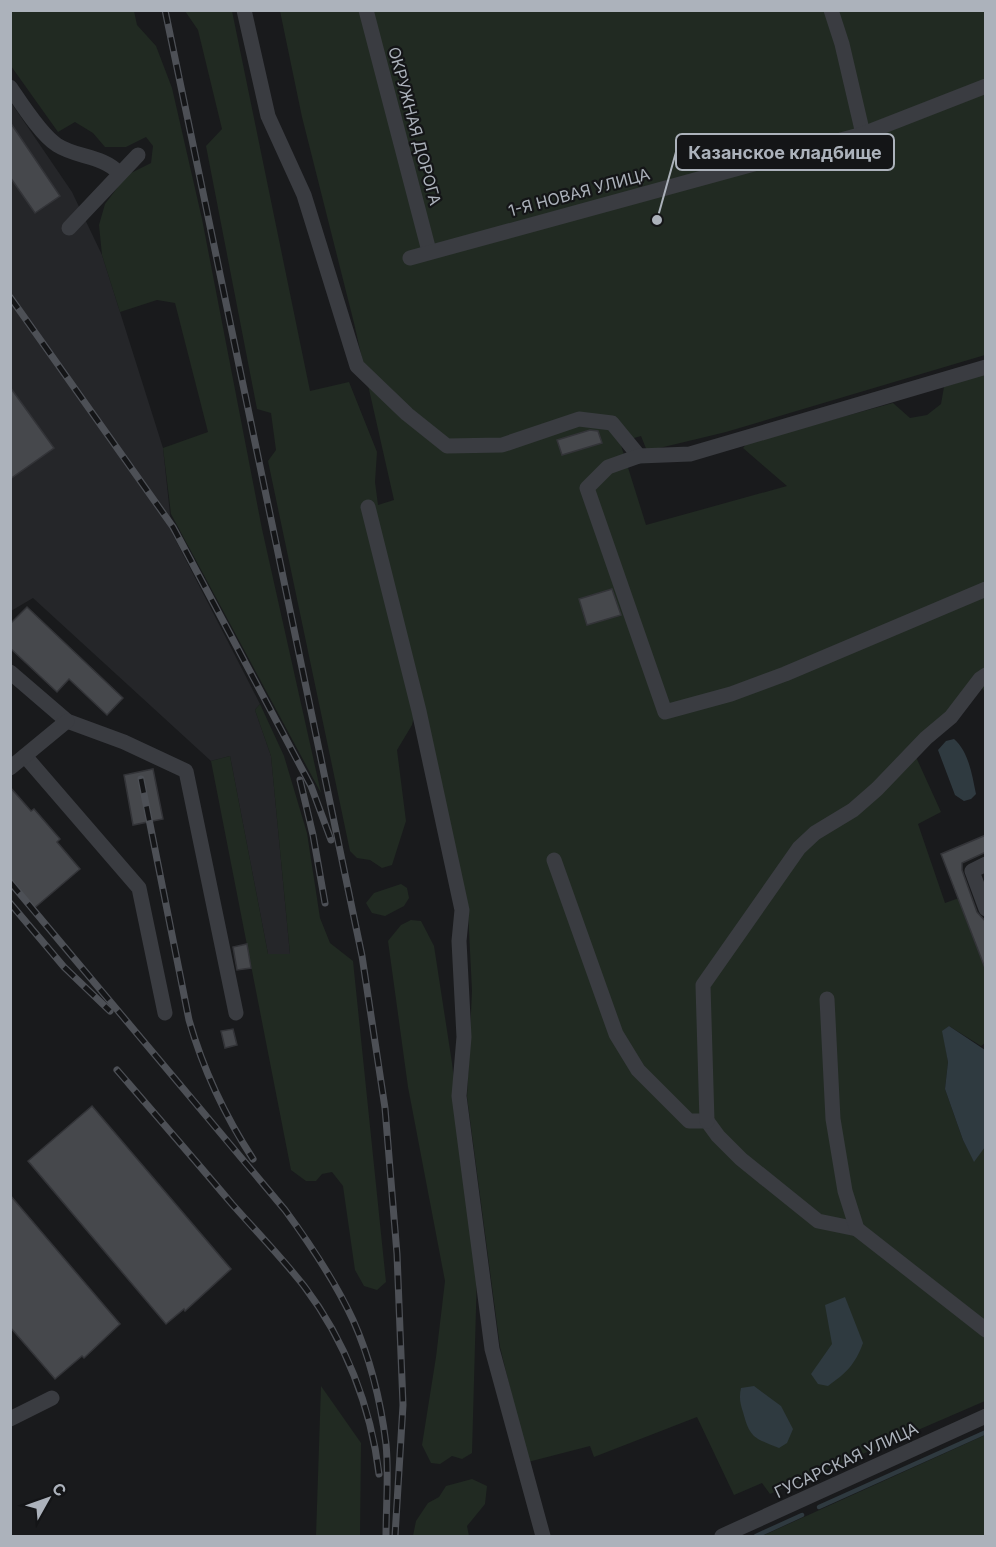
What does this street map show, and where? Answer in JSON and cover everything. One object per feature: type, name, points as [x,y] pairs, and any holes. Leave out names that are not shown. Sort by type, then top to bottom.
[{"type":"street","points":[[244,10],[268,116],[304,195],[357,366],[407,414],[447,446],[502,445],[579,419],[612,423],[639,456]]},
{"type":"street","name":"ОКРУЖНАЯ ДОРОГА","points":[[366,10],[429,251]]},
{"type":"street","points":[[831,10],[842,44],[863,134]]},
{"type":"street","points":[[10,87],[54,144],[69,151],[97,158],[119,173]]},
{"type":"street","name":"1-Я НОВАЯ УЛИЦА","points":[[410,258],[863,134],[986,87]]},
{"type":"street","points":[[69,228],[138,155]]},
{"type":"street","points":[[986,367],[690,454],[639,456],[608,467],[587,488],[665,712],[731,694],[785,674],[986,589]]},
{"type":"street","points":[[368,507],[419,711],[462,910],[459,941],[464,1037],[459,1096],[490,1337],[530,1495],[543,1536]]},
{"type":"street","points":[[10,672],[67,721],[124,742],[186,771],[236,1013]]},
{"type":"street","points":[[986,675],[980,679],[951,717],[926,738],[877,789],[853,810],[815,833],[799,848],[703,985],[707,1121],[718,1136],[741,1159],[818,1221],[857,1229],[986,1330]]},
{"type":"street","points":[[10,768],[67,721]]},
{"type":"street","points":[[25,756],[139,888],[165,1013]]},
{"type":"street","points":[[554,860],[616,1034],[638,1070],[667,1101],[689,1121],[707,1121]]},
{"type":"street","points":[[986,864],[972,871],[986,909]]},
{"type":"street","points":[[827,999],[833,1119],[845,1191],[857,1229]]},
{"type":"street","points":[[10,1419],[52,1398]]},
{"type":"street","name":"ГУСАРСКАЯ УЛИЦА","points":[[722,1536],[986,1416]]},
{"type":"shaded area","points":[[10,11],[134,11],[137,25],[156,46],[172,88],[202,219],[262,529],[321,793],[171,514],[163,448],[208,432],[175,303],[157,300],[120,312],[102,255],[99,225],[105,204],[127,175],[151,163],[153,146],[146,137],[126,147],[105,147],[93,133],[75,122],[58,132],[11,66]]},
{"type":"shaded area","points":[[185,11],[232,11],[310,391],[349,382],[377,452],[375,482],[378,505],[394,500],[354,323],[302,117],[280,11],[985,11],[985,355],[726,432],[647,451],[641,436],[620,442],[646,525],[787,486],[743,448],[747,443],[893,403],[910,418],[927,415],[941,404],[944,387],[985,374],[985,692],[981,687],[916,757],[941,812],[918,824],[945,903],[959,898],[985,969],[985,1043],[981,1046],[949,1026],[943,1031],[948,1062],[945,1089],[963,1140],[974,1161],[985,1147],[985,1401],[770,1494],[762,1483],[734,1495],[697,1417],[594,1457],[590,1446],[528,1462],[500,1347],[467,1097],[472,991],[468,911],[417,703],[412,725],[397,750],[406,821],[392,865],[382,868],[370,860],[357,858],[350,851],[268,461],[276,450],[271,413],[257,409],[206,146],[222,129],[198,30]]},
{"type":"shaded area","points":[[10,101],[72,192],[102,255],[163,448],[172,533],[260,704],[255,710],[271,756],[290,954],[268,954],[230,756],[211,761],[33,598],[11,611]]},
{"type":"shaded area","points":[[260,704],[284,756],[307,833],[320,918],[330,943],[353,961],[386,1282],[377,1290],[364,1286],[355,1270],[343,1186],[332,1172],[322,1174],[316,1181],[306,1181],[291,1170],[211,761],[230,756],[268,954],[290,954],[271,756],[255,710]]},
{"type":"shaded area","points":[[954,739],[966,757],[976,794],[964,801],[955,795],[938,750],[946,741]]},
{"type":"shaded area","points":[[401,884],[407,888],[409,898],[404,906],[385,916],[372,913],[366,903],[374,893]]},
{"type":"shaded area","points":[[411,920],[421,921],[434,946],[452,1063],[477,1272],[472,1453],[462,1459],[452,1456],[440,1464],[431,1463],[422,1445],[445,1281],[408,1087],[388,941],[401,925]]},
{"type":"shaded area","points":[[949,1026],[985,1050],[985,1147],[974,1162],[963,1140],[945,1089],[948,1062],[942,1031]]},
{"type":"shaded area","points":[[845,1297],[863,1343],[857,1357],[845,1372],[828,1386],[818,1384],[811,1374],[832,1344],[825,1305]]},
{"type":"shaded area","points":[[321,1386],[361,1443],[360,1536],[316,1536]]},
{"type":"shaded area","points":[[754,1386],[781,1406],[793,1429],[787,1443],[779,1448],[759,1439],[748,1428],[741,1406],[740,1391],[741,1388]]},
{"type":"shaded area","points":[[985,1435],[985,1536],[762,1536]]},
{"type":"shaded area","points":[[472,1479],[487,1486],[485,1504],[467,1526],[469,1536],[413,1536],[416,1521],[428,1503],[439,1497],[446,1486]]},
{"type":"building","points":[[10,122],[60,196],[35,213],[10,177]]},
{"type":"building","points":[[10,387],[54,448],[10,479]]},
{"type":"building","points":[[590,430],[598,431],[602,443],[562,455],[557,440]]},
{"type":"building","points":[[612,589],[621,615],[587,625],[579,599]]},
{"type":"building","points":[[27,607],[123,698],[107,715],[69,679],[57,692],[10,648],[10,624]]},
{"type":"building","points":[[153,769],[163,819],[133,825],[124,775]]},
{"type":"building","points":[[10,787],[31,811],[34,809],[60,839],[57,842],[80,869],[32,910],[10,885]]},
{"type":"building","points":[[986,835],[986,852],[962,863],[962,870],[977,912],[986,922],[985,968],[941,854]]},
{"type":"building","points":[[247,944],[251,968],[237,970],[233,947]]},
{"type":"building","points":[[233,1029],[237,1045],[225,1048],[221,1031]]},
{"type":"building","points":[[92,1106],[231,1269],[185,1311],[184,1309],[166,1324],[28,1161]]},
{"type":"building","points":[[10,1195],[120,1324],[84,1358],[82,1356],[55,1379],[10,1327]]},
{"type":"waterway","points":[[819,1507],[986,1432]]},
{"type":"waterway","points":[[756,1536],[802,1515]]},
{"type":"railway","points":[[165,10],[362,956],[385,1108],[397,1254],[403,1405],[395,1536]]},
{"type":"railway","points":[[10,297],[173,527],[311,786],[331,840]]},
{"type":"railway","points":[[141,779],[189,1020],[216,1092],[253,1159]]},
{"type":"railway","points":[[300,780],[325,903]]},
{"type":"railway","points":[[10,882],[285,1210],[313,1249],[338,1291],[365,1350],[381,1413],[387,1455],[386,1536]]},
{"type":"railway","points":[[10,903],[64,967],[110,1011]]},
{"type":"railway","points":[[117,1070],[287,1265],[319,1307],[344,1352],[363,1399],[379,1474]]},
{"type":"place","name":"Казанское кладбище","points":[[657,220]]}]
